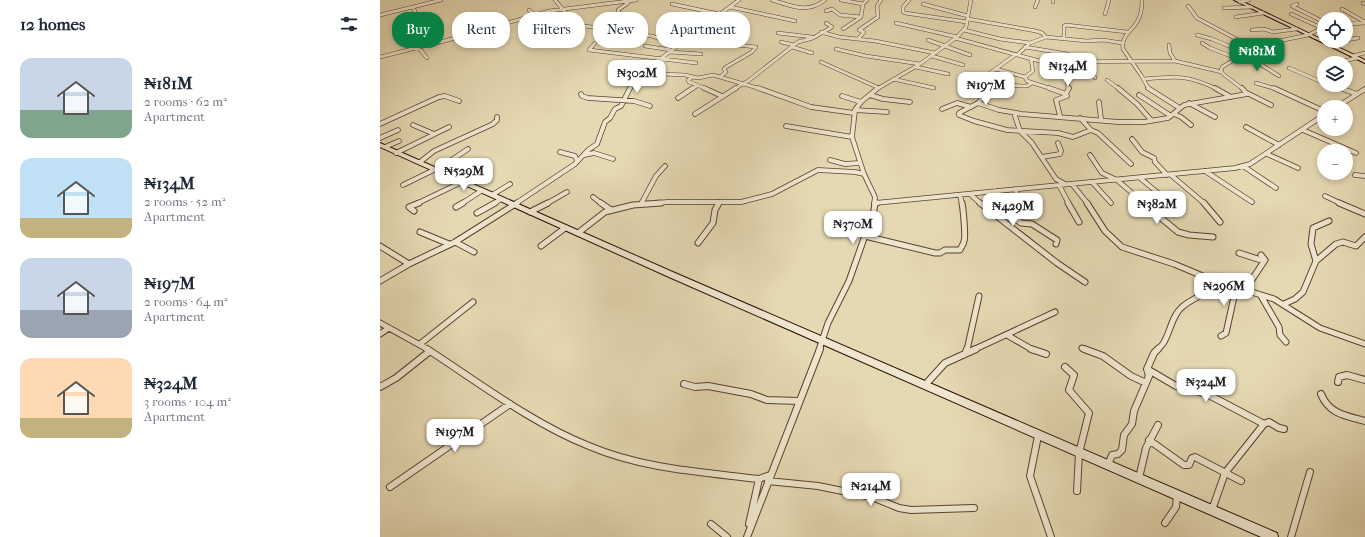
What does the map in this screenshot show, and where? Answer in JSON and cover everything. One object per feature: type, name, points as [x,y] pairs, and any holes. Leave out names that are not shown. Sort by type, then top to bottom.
[{"type":"street","points":[[380,15],[441,0]]},
{"type":"street","points":[[554,0],[564,11]]},
{"type":"street","points":[[557,12],[585,5],[636,0]]},
{"type":"street","points":[[722,12],[739,0]]},
{"type":"street","points":[[772,0],[794,7],[809,9],[825,0]]},
{"type":"street","points":[[841,0],[863,4]]},
{"type":"street","points":[[843,29],[861,17],[863,4],[867,0]]},
{"type":"street","points":[[858,39],[864,32],[859,30],[878,17],[877,6],[881,0]]},
{"type":"street","points":[[909,0],[903,9],[905,13],[968,19],[1036,31],[1042,33],[1046,37]]},
{"type":"street","points":[[746,537],[824,340],[828,323],[849,281],[874,210],[875,200],[862,169],[852,137],[855,112],[861,102],[878,88],[918,65],[964,30],[968,19],[971,0]]},
{"type":"street","points":[[1035,7],[1038,0]]},
{"type":"street","points":[[1105,14],[1109,0]]},
{"type":"street","points":[[1142,0],[1140,16],[1123,37],[1122,43],[1125,52],[1144,79],[1148,89],[1178,107]]},
{"type":"street","points":[[1238,1],[1249,0]]},
{"type":"street","points":[[1238,1],[1317,40]]},
{"type":"street","points":[[619,12],[618,10],[627,2]]},
{"type":"street","points":[[672,4],[713,12]]},
{"type":"street","points":[[923,4],[968,19]]},
{"type":"street","points":[[1297,4],[1292,6],[1317,18]]},
{"type":"street","points":[[585,5],[597,8]]},
{"type":"street","points":[[1188,6],[1197,18],[1253,48]]},
{"type":"street","points":[[412,7],[414,12]]},
{"type":"street","points":[[730,7],[795,21]]},
{"type":"street","points":[[1224,8],[1251,8]]},
{"type":"street","points":[[826,11],[832,9],[842,15],[861,17]]},
{"type":"street","points":[[1342,9],[1365,22]]},
{"type":"street","points":[[1236,17],[1263,13]]},
{"type":"street","points":[[1291,14],[1317,25]]},
{"type":"street","points":[[1353,23],[1365,22]]},
{"type":"street","points":[[695,114],[743,84],[793,46],[801,41],[813,38],[832,27],[826,23]]},
{"type":"street","points":[[896,23],[956,37],[1031,59],[1058,63],[1175,61],[1222,72],[1247,93],[1271,105]]},
{"type":"street","points":[[1064,37],[1064,27],[1066,26],[1127,32]]},
{"type":"street","points":[[1252,30],[1264,28],[1273,32],[1296,29]]},
{"type":"street","points":[[964,30],[1013,42],[1023,40],[1030,43]]},
{"type":"street","points":[[1222,72],[1222,67],[1253,48],[1265,43],[1308,35],[1317,30]]},
{"type":"street","points":[[821,32],[839,37],[875,40],[933,54],[963,65]]},
{"type":"street","points":[[778,33],[813,38]]},
{"type":"street","points":[[1198,35],[1246,53]]},
{"type":"street","points":[[990,73],[1030,43],[1046,37],[1064,37],[1087,41],[1103,40],[1122,43]]},
{"type":"street","points":[[1353,39],[1358,38]]},
{"type":"street","points":[[928,40],[943,47],[970,55]]},
{"type":"street","points":[[781,42],[812,53]]},
{"type":"street","points":[[1202,43],[1208,47],[1236,58]]},
{"type":"street","points":[[593,45],[589,50],[696,64]]},
{"type":"street","points":[[1169,45],[1168,48],[1172,58],[1175,61]]},
{"type":"street","points":[[720,77],[726,72],[724,69],[726,67],[752,52],[756,46],[750,46]]},
{"type":"street","points":[[648,47],[671,51],[702,54]]},
{"type":"street","points":[[1025,47],[1068,54],[1070,56],[1065,63]]},
{"type":"street","points":[[380,57],[414,48]]},
{"type":"street","points":[[419,48],[427,58]]},
{"type":"street","points":[[380,281],[409,264],[455,242],[514,205],[577,161],[596,144],[605,123],[611,118],[615,109],[620,106],[622,101],[630,92],[632,82],[642,72],[674,48]]},
{"type":"street","points":[[1335,48],[1365,62]]},
{"type":"street","points":[[836,49],[918,65],[948,74]]},
{"type":"street","points":[[1355,57],[1365,53]]},
{"type":"street","points":[[1242,55],[1254,60],[1279,76]]},
{"type":"street","points":[[1025,77],[1033,71],[1031,59]]},
{"type":"street","points":[[821,62],[878,88]]},
{"type":"street","points":[[1088,62],[1095,78]]},
{"type":"street","points":[[1058,63],[1069,86],[1069,91],[1066,96],[1056,100],[1060,116]]},
{"type":"street","points":[[1289,68],[1317,80]]},
{"type":"street","points":[[996,69],[1025,77],[1026,80],[1032,83],[1066,94]]},
{"type":"street","points":[[642,72],[686,75],[699,78],[711,74],[811,107],[855,112],[887,112]]},
{"type":"street","points":[[1144,79],[1172,76],[1183,78],[1205,83],[1232,97]]},
{"type":"street","points":[[693,77],[688,81],[722,96]]},
{"type":"street","points":[[893,79],[934,88]]},
{"type":"street","points":[[1107,80],[1137,104],[1151,120]]},
{"type":"street","points":[[988,83],[1028,86],[1032,83]]},
{"type":"street","points":[[1256,83],[1273,88],[1317,109]]},
{"type":"street","points":[[995,84],[978,103],[959,114],[990,126],[1020,132],[1058,133],[1073,137],[1091,130]]},
{"type":"street","points":[[678,98],[697,86]]},
{"type":"street","points":[[1348,100],[1365,89]]},
{"type":"street","points":[[1351,92],[1357,94]]},
{"type":"street","points":[[978,103],[987,107],[1016,113],[1125,122],[1151,120],[1173,115],[1178,107],[1189,103],[1212,98],[1232,97],[1247,93]]},
{"type":"street","points":[[581,94],[582,96],[588,98],[634,101],[650,106]]},
{"type":"street","points":[[870,95],[883,99],[910,102]]},
{"type":"street","points":[[1139,95],[1173,115],[1182,117],[1191,125]]},
{"type":"street","points":[[842,96],[861,102]]},
{"type":"street","points":[[380,124],[439,97],[447,97],[460,101]]},
{"type":"street","points":[[1099,102],[1101,119]]},
{"type":"street","points":[[942,109],[956,103],[971,107]]},
{"type":"street","points":[[1189,103],[1215,117]]},
{"type":"street","points":[[1016,113],[1015,116],[1020,132],[1032,143],[1042,157],[1056,179],[1057,185],[1078,222]]},
{"type":"street","points":[[420,162],[434,151],[493,124],[497,120],[497,117]]},
{"type":"street","points":[[1080,118],[1091,130],[1098,133],[1131,164]]},
{"type":"street","points":[[875,200],[884,201],[960,195],[1140,178],[1243,166],[1267,154],[1317,120]]},
{"type":"street","points":[[413,125],[434,134]]},
{"type":"street","points":[[786,126],[852,137]]},
{"type":"street","points":[[396,153],[448,127]]},
{"type":"street","points":[[1246,127],[1279,145]]},
{"type":"street","points":[[380,138],[398,130]]},
{"type":"street","points":[[1302,130],[1356,153]]},
{"type":"street","points":[[1132,139],[1142,152],[1154,158],[1155,162],[1169,175],[1209,207],[1220,222]]},
{"type":"street","points":[[382,146],[399,140]]},
{"type":"street","points":[[1042,157],[1060,154],[1061,151],[1058,143]]},
{"type":"street","points":[[382,146],[565,228],[824,340],[1038,436],[1177,494],[1273,537]]},
{"type":"street","points":[[403,185],[434,170],[468,149]]},
{"type":"street","points":[[560,152],[575,156],[577,161]]},
{"type":"street","points":[[584,155],[594,152],[613,159]]},
{"type":"street","points":[[1267,154],[1298,168]]},
{"type":"street","points":[[1090,155],[1102,173],[1117,180],[1181,234],[1213,237]]},
{"type":"street","points":[[830,160],[862,169]]},
{"type":"street","points":[[641,204],[656,176],[665,166]]},
{"type":"street","points":[[1243,166],[1276,188]]},
{"type":"street","points":[[578,233],[602,214],[611,210],[641,204],[667,202],[741,202],[768,195],[818,170],[855,172],[862,169]]},
{"type":"street","points":[[1205,171],[1252,202]]},
{"type":"street","points":[[1355,175],[1365,176]]},
{"type":"street","points":[[1140,178],[1164,198]]},
{"type":"street","points":[[1056,179],[1065,184]]},
{"type":"street","points":[[414,211],[408,207],[462,182]]},
{"type":"street","points":[[1092,182],[1112,203]]},
{"type":"street","points":[[492,195],[510,184]]},
{"type":"street","points":[[1072,184],[1084,197],[1098,221],[1118,244],[1125,248],[1174,264],[1236,288],[1274,299],[1320,328],[1365,344]]},
{"type":"street","points":[[1015,189],[1022,206]]},
{"type":"street","points":[[456,207],[481,191]]},
{"type":"street","points":[[998,191],[1014,218],[1021,223],[1032,224],[1057,240],[1056,244]]},
{"type":"street","points":[[530,212],[567,192]]},
{"type":"street","points":[[970,194],[983,207],[1062,267],[1085,282]]},
{"type":"street","points":[[865,236],[935,253],[940,253],[945,250],[960,250],[965,240],[963,226],[964,213],[960,195]]},
{"type":"street","points":[[1325,196],[1365,214]]},
{"type":"street","points":[[593,197],[611,210]]},
{"type":"street","points":[[477,213],[500,199]]},
{"type":"street","points":[[698,243],[713,222],[715,210],[719,203]]},
{"type":"street","points":[[1284,304],[1295,299],[1303,292],[1316,261],[1310,245],[1313,228],[1330,221]]},
{"type":"street","points":[[540,246],[565,228]]},
{"type":"street","points":[[420,232],[449,244]]},
{"type":"street","points":[[1316,261],[1321,259],[1339,243],[1343,242],[1356,246],[1365,237]]},
{"type":"street","points":[[455,242],[474,252]]},
{"type":"street","points":[[380,246],[409,264]]},
{"type":"street","points":[[1239,252],[1264,261]]},
{"type":"street","points":[[1261,256],[1265,260],[1264,261]]},
{"type":"street","points":[[1245,290],[1264,261]]},
{"type":"street","points":[[1210,279],[1206,290],[1194,300],[1182,307],[1171,322],[1165,344],[1154,352],[1147,369],[1151,375],[1176,386],[1207,394],[1264,424]]},
{"type":"street","points":[[1221,336],[1226,333],[1236,288]]},
{"type":"street","points":[[966,352],[978,296]]},
{"type":"street","points":[[1261,296],[1279,327],[1280,335],[1286,342]]},
{"type":"street","points":[[420,344],[473,302]]},
{"type":"street","points":[[925,385],[945,363],[1055,312]]},
{"type":"street","points":[[380,323],[430,350],[510,404],[570,438],[631,460],[658,466],[759,479],[769,478],[818,486],[872,497],[899,508],[911,510],[974,508]]},
{"type":"street","points":[[380,334],[389,328]]},
{"type":"street","points":[[1007,335],[1033,350],[1046,354]]},
{"type":"street","points":[[1082,348],[1103,356],[1131,376],[1146,383]]},
{"type":"street","points":[[380,386],[396,378],[430,350]]},
{"type":"street","points":[[1065,367],[1074,375],[1069,390],[1089,412],[1079,453],[1077,491]]},
{"type":"street","points":[[1108,465],[1112,455],[1118,454],[1122,450],[1124,435],[1132,424],[1134,411],[1151,375]]},
{"type":"street","points":[[1338,382],[1339,377],[1344,375],[1365,380]]},
{"type":"street","points":[[684,384],[695,387],[708,386],[751,394],[767,400],[799,401]]},
{"type":"street","points":[[1321,394],[1323,402],[1331,410],[1365,421]]},
{"type":"street","points":[[390,488],[510,404]]},
{"type":"street","points":[[1212,510],[1225,473],[1264,424],[1269,422],[1279,428],[1284,429]]},
{"type":"street","points":[[1139,478],[1149,440],[1158,425]]},
{"type":"street","points":[[1038,436],[1030,476],[1032,486],[1051,537]]},
{"type":"street","points":[[1149,440],[1184,465],[1189,465],[1192,458],[1195,457],[1241,481]]},
{"type":"street","points":[[1291,537],[1310,472]]},
{"type":"street","points":[[746,537],[759,479]]},
{"type":"street","points":[[1164,523],[1176,510],[1178,503],[1177,494]]},
{"type":"street","points":[[712,524],[727,537]]}]
